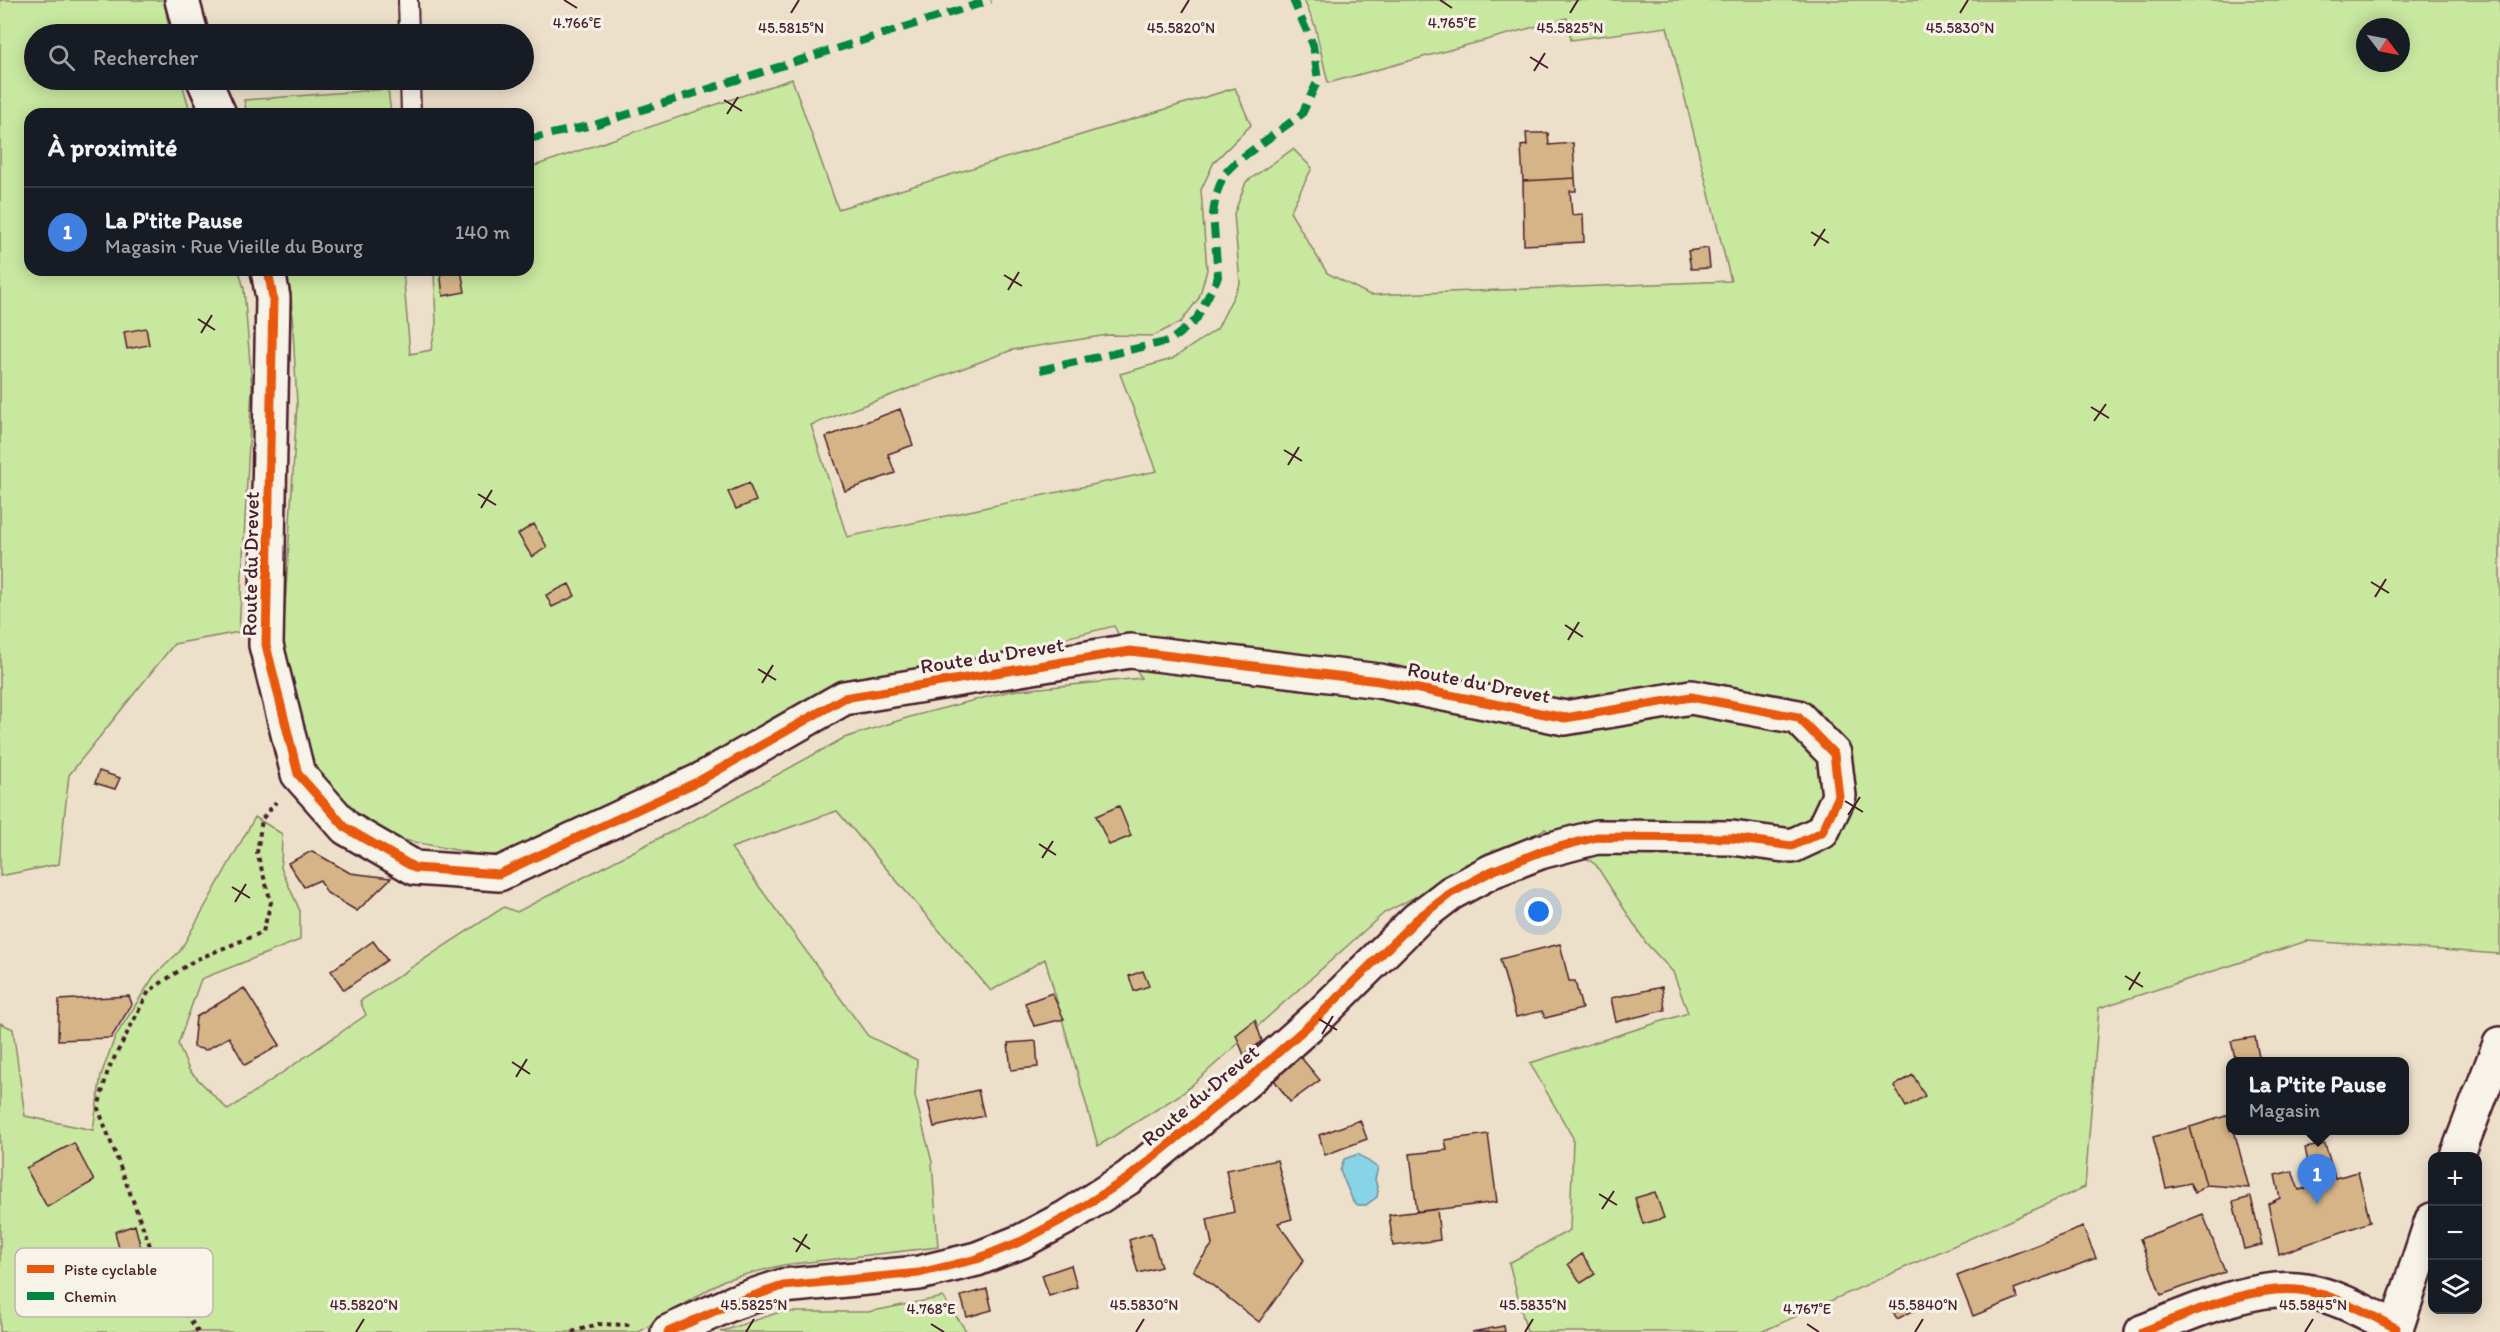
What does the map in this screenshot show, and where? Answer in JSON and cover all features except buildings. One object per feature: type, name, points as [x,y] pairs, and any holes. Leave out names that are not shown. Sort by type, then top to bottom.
[{"type":"street","points":[[182,0],[188,24]]},
{"type":"street","points":[[208,90],[216,108]]},
{"type":"street","name":"Route du Drevet","points":[[269,276],[273,298],[266,645],[298,774],[346,828],[415,868],[499,874],[699,781],[844,698],[1130,651],[1379,681],[1565,718],[1691,697],[1798,717],[1834,754],[1839,796],[1822,832],[1792,846],[1732,838],[1597,837],[1540,852],[1511,863],[1451,893],[1409,927],[1319,1016],[1245,1082],[1128,1178],[1067,1217],[1022,1241],[977,1259],[919,1273],[783,1286],[735,1302],[668,1332]]},
{"type":"street","points":[[2459,1152],[2500,1044]]},
{"type":"street","points":[[2142,1332],[2240,1296],[2287,1291],[2305,1291],[2328,1297],[2396,1330],[2428,1235]]},
{"type":"lane","points":[[408,0],[409,24]]},
{"type":"lane","points":[[410,90],[411,108]]},
{"type":"path","points":[[151,1248],[98,1108],[108,1070],[148,991],[195,960],[263,932],[271,902],[257,853],[262,819],[298,774]]},
{"type":"path","points":[[189,1317],[198,1332]]},
{"type":"path","points":[[572,1332],[597,1324],[635,1326],[638,1332]]},
{"type":"green space","points":[[0,0],[164,0],[168,24],[24,24],[24,90],[184,90],[189,108],[24,108],[24,276],[241,276],[244,289],[252,387],[239,632],[174,644],[69,775],[59,864],[0,876]]},
{"type":"green space","points":[[1304,0],[2500,0],[2500,954],[2307,941],[2099,1008],[2085,1187],[1761,1332],[1527,1332],[1509,1263],[1570,1230],[1573,1138],[1530,1063],[1688,1013],[1673,972],[1646,943],[1596,865],[1545,829],[1384,913],[1183,1093],[1098,1146],[1045,959],[991,991],[837,811],[731,848],[868,1036],[917,1060],[915,1096],[932,1162],[938,1247],[783,1265],[724,1280],[639,1332],[0,1332],[0,1023],[13,1029],[25,1116],[93,1130],[101,1075],[115,1037],[154,976],[180,951],[255,817],[282,834],[281,868],[300,911],[300,940],[201,979],[178,1044],[189,1070],[228,1110],[366,1015],[360,1001],[504,907],[517,912],[711,811],[844,738],[913,716],[1010,691],[1141,678],[1114,626],[804,701],[740,743],[519,851],[487,856],[393,838],[353,817],[311,760],[294,712],[283,641],[297,404],[291,293],[287,276],[404,276],[410,354],[431,350],[436,324],[434,276],[534,276],[534,166],[792,79],[838,209],[1235,88],[1251,125],[1214,162],[1201,190],[1207,270],[1199,298],[1181,322],[1153,336],[1108,335],[1012,350],[811,425],[847,537],[1157,471],[1120,374],[1172,359],[1217,329],[1240,283],[1234,214],[1246,182],[1293,149],[1312,168],[1290,212],[1327,273],[1370,295],[1731,281],[1667,27],[1571,40],[1567,18],[1328,83],[1315,26]]},
{"type":"green space","points":[[388,90],[390,108],[246,108],[244,100]]},
{"type":"green space","points":[[943,1297],[967,1332],[720,1332],[780,1312],[868,1312]]},
{"type":"water","points":[[1358,1154],[1378,1168],[1375,1179],[1377,1197],[1366,1205],[1358,1205],[1353,1201],[1340,1171],[1344,1159]]},
{"type":"marked path","points":[[534,138],[597,124],[991,0]]},
{"type":"marked path","points":[[1040,370],[1170,341],[1196,320],[1218,277],[1213,214],[1216,195],[1224,174],[1236,162],[1302,114],[1318,80],[1313,45],[1293,0]]},
{"type":"cycle path","points":[[269,276],[273,298],[266,645],[298,774],[346,828],[415,868],[499,874],[699,781],[844,698],[1130,651],[1379,681],[1565,718],[1691,697],[1798,717],[1834,754],[1839,796],[1822,832],[1792,846],[1732,838],[1597,837],[1540,852],[1492,871],[1451,893],[1417,919],[1319,1016],[1245,1082],[1128,1178],[1067,1217],[1022,1241],[977,1259],[919,1273],[783,1286],[735,1302],[668,1332]]},
{"type":"cycle path","points":[[2142,1332],[2222,1301],[2265,1291],[2286,1289],[2318,1293],[2341,1301],[2396,1328],[2395,1332]]},
{"type":"place","name":"La P'tite Pause","points":[[2317,1204]]}]
